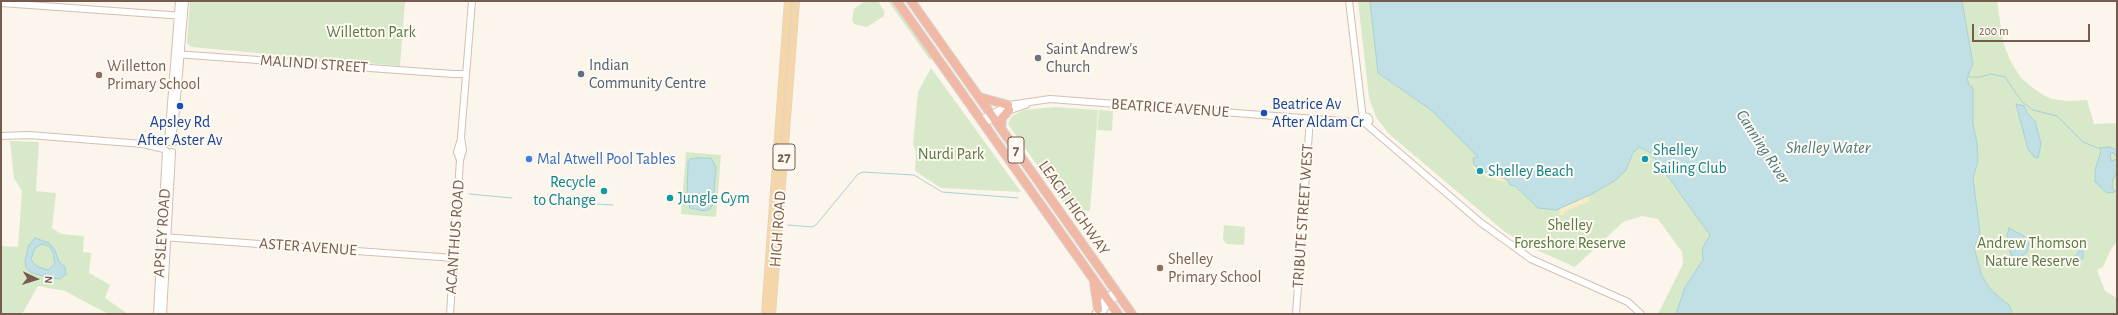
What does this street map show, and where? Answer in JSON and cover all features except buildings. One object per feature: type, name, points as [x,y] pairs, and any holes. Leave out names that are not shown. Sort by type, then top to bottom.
[{"type":"highway","name":"LEACH HIGHWAY","points":[[897,1],[1118,314]]},
{"type":"highway","name":"LEACH HIGHWAY","points":[[911,1],[1132,314]]},
{"type":"highway","points":[[978,96],[1008,108],[1002,118],[1001,129]]},
{"type":"highway","points":[[1094,280],[1098,312]]},
{"type":"main road","name":"HIGH ROAD","points":[[765,314],[788,1]]},
{"type":"main road","name":"HIGH ROAD","points":[[772,314],[796,1]]},
{"type":"street","name":"APSLEY ROAD","points":[[179,1],[181,16]]},
{"type":"street","name":"APSLEY ROAD","points":[[163,314],[168,146],[181,16],[185,1]]},
{"type":"street","name":"ACANTHUS ROAD","points":[[450,314],[460,160],[457,152],[461,139],[472,1]]},
{"type":"street","points":[[1349,1],[1362,110],[1365,121],[1372,129],[1497,235],[1531,259],[1628,302],[1641,314]]},
{"type":"street","points":[[1,3],[181,16]]},
{"type":"street","name":"MALINDI STREET","points":[[178,54],[466,75]]},
{"type":"street","name":"BEATRICE AVENUE","points":[[982,122],[1008,108],[1051,102],[1310,120],[1365,121]]},
{"type":"street","name":"TRIBUTE STREET WEST","points":[[1296,314],[1310,120]]},
{"type":"street","points":[[1,136],[29,135],[168,146]]},
{"type":"street","name":"APSLEY ROAD","points":[[157,314],[165,237]]},
{"type":"street","name":"ASTER AVENUE","points":[[165,237],[454,258]]},
{"type":"street","points":[[1098,312],[1108,300],[1117,293]]},
{"type":"green space","name":"Willetton Park","points":[[190,1],[405,1],[400,66],[191,47],[187,43]]},
{"type":"green space","points":[[865,1],[878,1],[884,11],[884,16],[867,27],[854,24],[852,20],[854,9]]},
{"type":"green space","points":[[888,1],[892,1],[932,58],[930,60]]},
{"type":"green space","name":"Shelley Foreshore Reserve","points":[[1358,1],[1370,1],[1378,73],[1431,110],[1478,157],[1475,158],[1508,180],[1538,208],[1626,170],[1633,153],[1639,147],[1651,153],[1710,235],[1702,249],[1703,260],[1685,287],[1676,314],[1658,314],[1683,264],[1682,252],[1658,219],[1642,216],[1623,222],[1575,267],[1532,248],[1505,232],[1389,134],[1376,117],[1369,98]]},
{"type":"green space","name":"Andrew Thomson Nature Reserve","points":[[1962,1],[1997,1],[2003,42],[2010,60],[2021,78],[2033,88],[2052,99],[2067,101],[2087,100],[2094,124],[2117,123],[2117,241],[2110,251],[2103,267],[2097,270],[2105,291],[2117,298],[2117,314],[2012,314],[2010,306],[1991,290],[1982,276],[1974,248],[1980,233],[1973,178],[1978,161],[1977,143],[1973,124],[1973,88],[1969,85],[1967,77],[1973,63]]},
{"type":"green space","name":"Nurdi Park","points":[[931,68],[1021,192],[941,188],[915,171],[916,152],[913,144],[918,92]]},
{"type":"green space","points":[[1055,107],[1098,110],[1090,211],[1068,209],[1008,124],[1012,116],[1024,110]]},
{"type":"green space","points":[[1099,110],[1113,111],[1112,131],[1097,130]]},
{"type":"green space","points":[[10,141],[39,142],[36,191],[56,193],[52,228],[61,234],[84,236],[83,252],[91,253],[89,273],[110,285],[105,298],[128,314],[108,314],[65,291],[38,286],[22,314],[1,314],[1,246],[18,247],[22,191],[14,178]]},
{"type":"green space","points":[[686,152],[721,155],[716,217],[681,214]]},
{"type":"green space","points":[[1224,225],[1245,227],[1244,245],[1227,244],[1223,240]]},
{"type":"sand","name":"Shelley Beach","points":[[1473,162],[1480,170],[1499,178],[1506,179],[1504,182],[1482,175],[1473,168]]},
{"type":"sand","points":[[1588,196],[1590,201],[1566,211],[1563,215],[1559,215],[1560,209]]},
{"type":"water","name":"Shelley Water","points":[[1370,1],[1962,1],[1973,64],[1967,78],[1969,85],[1973,88],[1973,124],[1977,143],[1978,161],[1973,178],[1980,233],[1974,248],[1982,276],[1991,290],[2010,306],[2012,314],[1676,314],[1685,287],[1703,260],[1702,249],[1710,235],[1651,153],[1639,147],[1633,153],[1626,170],[1616,180],[1592,194],[1556,210],[1538,208],[1515,186],[1510,185],[1508,180],[1480,170],[1474,165],[1473,158],[1478,157],[1431,110],[1378,73]]},
{"type":"water","points":[[2016,104],[2024,106],[2027,113],[2035,121],[2041,144],[2038,158],[2034,157],[2028,149]]},
{"type":"water","points":[[2109,147],[2117,150],[2117,158],[2114,153],[2110,153],[2111,161],[2117,159],[2117,172],[2113,179],[2112,187],[2115,192],[2107,193],[2095,182],[2095,170],[2101,151],[2099,148]]},
{"type":"water","points":[[711,158],[716,167],[713,204],[710,209],[704,211],[690,208],[687,200],[688,162],[690,159]]},
{"type":"water","points":[[2009,228],[2024,236],[2029,243],[2027,252],[2019,258],[2011,255],[2007,236]]},
{"type":"water","points":[[35,238],[49,243],[55,250],[59,262],[65,267],[66,274],[60,279],[45,277],[30,272],[26,267],[25,261],[29,245]],"holes":[[[42,244],[49,246],[53,253],[55,264],[48,270],[36,266],[31,259],[35,248]]]},
{"type":"water","points":[[2079,251],[2083,251],[2083,258],[2074,267],[2072,262]]},
{"type":"waterway","points":[[1967,77],[1980,77],[1991,74],[2005,77],[2022,102],[2033,110],[2057,116],[2083,142],[2098,148]]},
{"type":"waterway","points":[[788,225],[812,227],[816,225],[858,174],[863,172],[914,175],[942,192],[1018,198]]},
{"type":"waterway","points":[[469,194],[512,198]]},
{"type":"waterway","points":[[564,202],[613,205]]},
{"type":"place","name":"Saint Andrew's Church","points":[[1038,58]]},
{"type":"place","name":"Indian Community Centre","points":[[581,74]]},
{"type":"place","name":"Willetton Primary School","points":[[99,75]]},
{"type":"place","name":"Apsley Rd After Aster Av","points":[[180,106]]},
{"type":"place","name":"Beatrice Av After Aldam Cr","points":[[1264,113]]},
{"type":"place","name":"Mal Atwell Pool Tables","points":[[529,159]]},
{"type":"place","name":"Shelley Sailing Club","points":[[1645,159]]},
{"type":"place","name":"Shelley Beach","points":[[1480,171]]},
{"type":"place","name":"Recycle to Change","points":[[604,191]]},
{"type":"place","name":"Jungle Gym","points":[[670,198]]},
{"type":"place","name":"Shelley Primary School","points":[[1160,268]]},
{"type":"water label","name":"Canning River","points":[[1763,147]]}]
